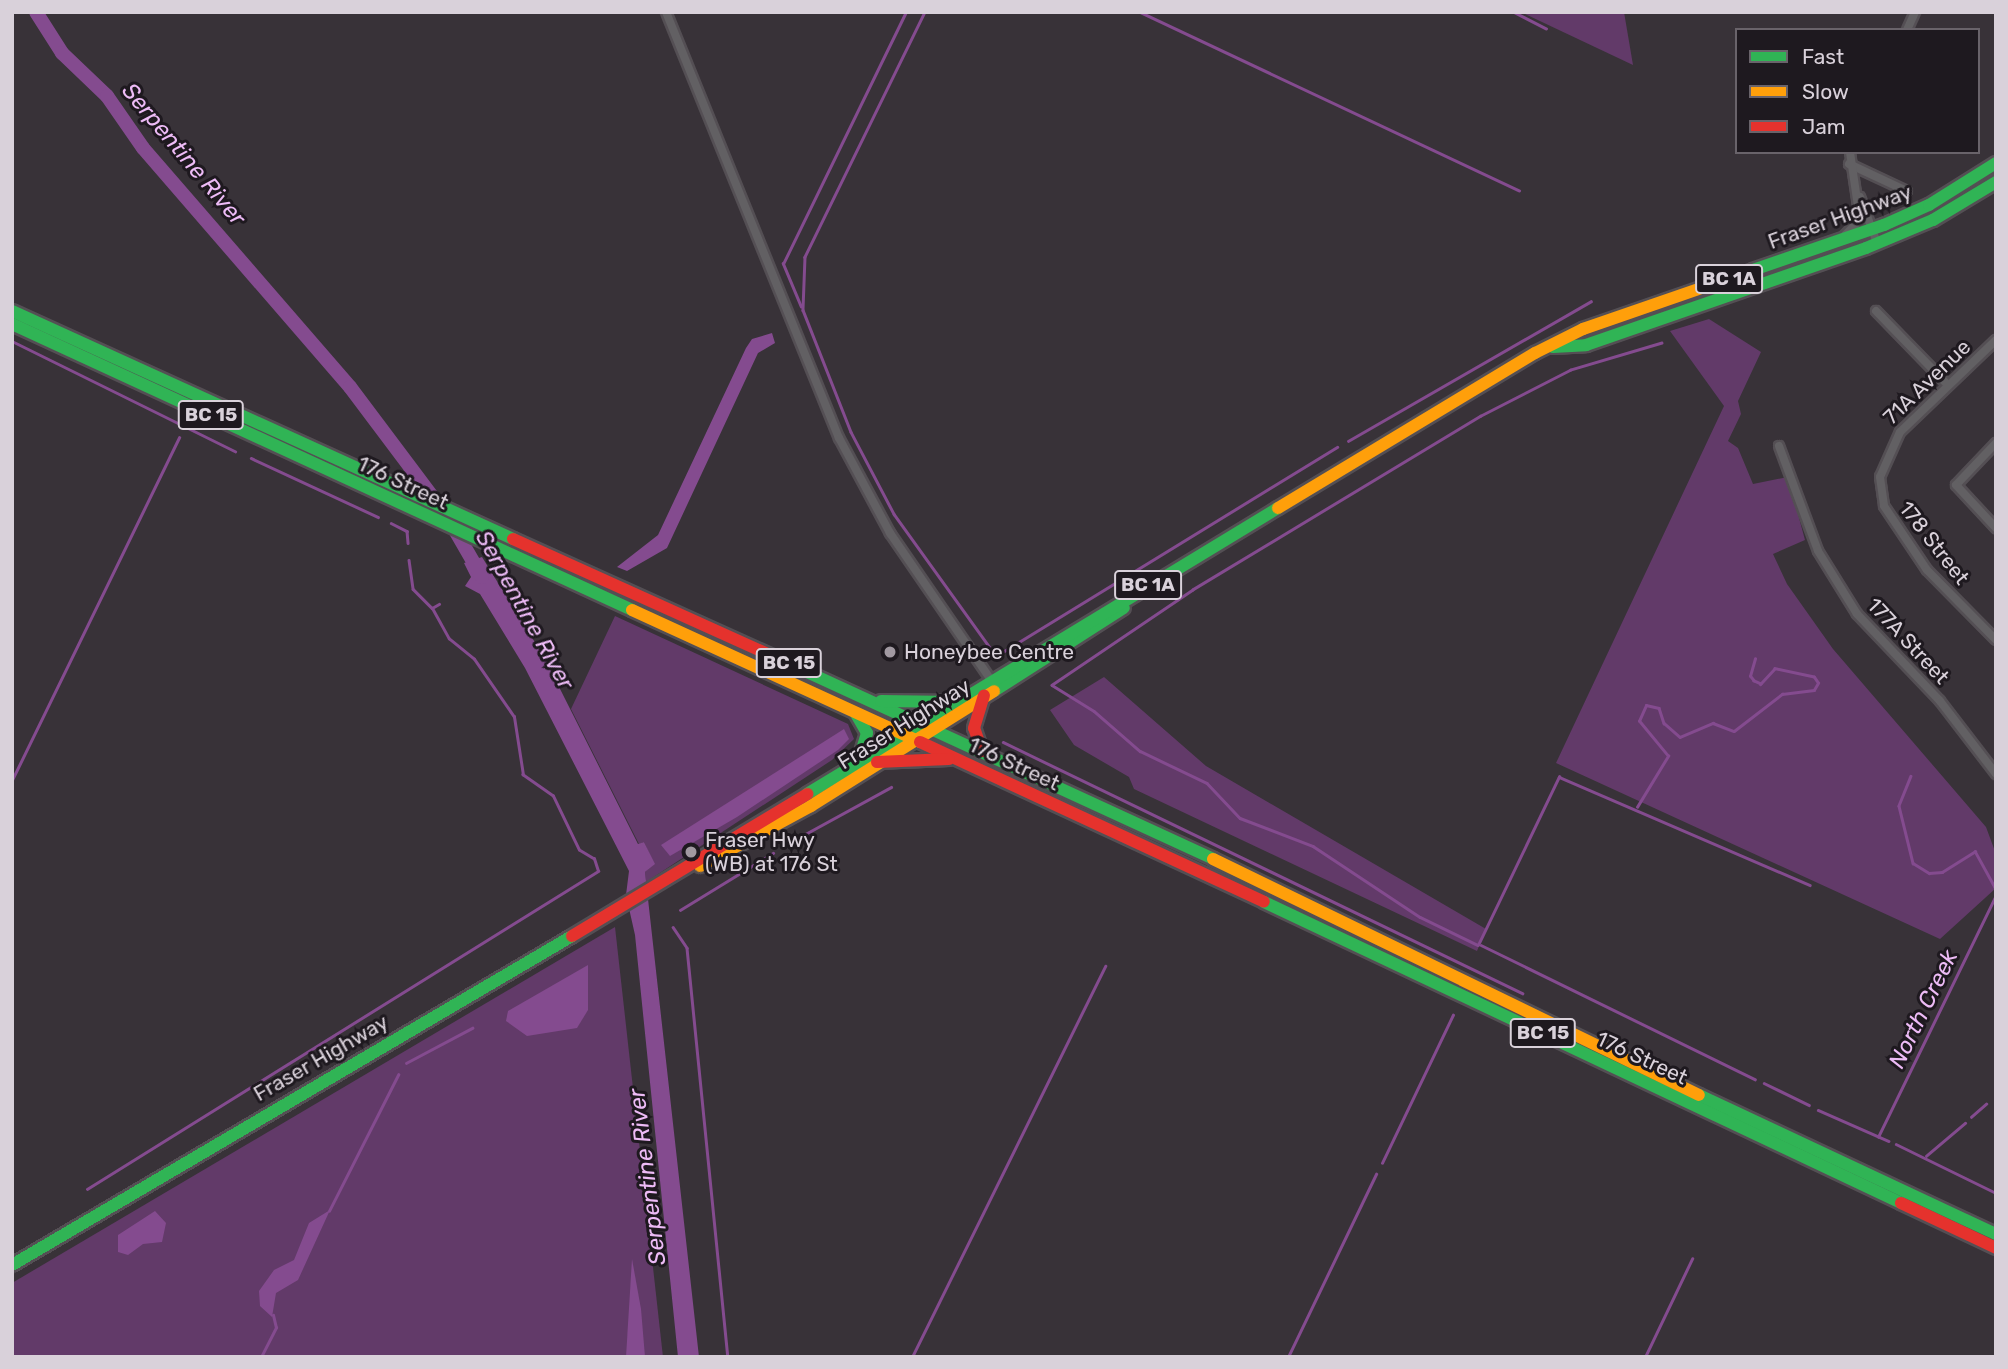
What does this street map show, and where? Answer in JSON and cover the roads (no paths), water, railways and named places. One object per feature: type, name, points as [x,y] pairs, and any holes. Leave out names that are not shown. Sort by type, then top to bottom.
[{"type":"main road","name":"Fraser Highway","points":[[12,1265],[856,765],[984,696],[1202,553],[1535,353],[1583,330],[1872,229],[1929,205],[1996,163]]},
{"type":"main road","name":"Fraser Highway","points":[[1535,353],[1586,345],[1877,243],[1933,220],[1996,182]]},
{"type":"main road","name":"176 Street","points":[[12,311],[982,751]]},
{"type":"main road","name":"176 Street","points":[[12,324],[957,759],[1996,1248]]},
{"type":"main road","name":"Fraser Highway","points":[[927,726],[956,702],[991,680],[1094,624]]},
{"type":"main road","points":[[927,726],[1094,624]]},
{"type":"main road","points":[[982,751],[974,728],[984,696]]},
{"type":"main road","points":[[872,701],[956,702]]},
{"type":"main road","points":[[855,713],[867,733],[856,765]]},
{"type":"main road","name":"Fraser Highway","points":[[652,888],[729,854],[877,762],[908,737]]},
{"type":"main road","name":"BC 15","points":[[982,751],[1996,1234]]},
{"type":"main road","points":[[877,762],[957,759]]},
{"type":"street","points":[[666,12],[839,438],[890,533],[991,680]]},
{"type":"street","points":[[1908,28],[1915,12]]},
{"type":"street","points":[[1850,154],[1849,164],[1857,191],[1877,243]]},
{"type":"street","points":[[1849,164],[1907,191]]},
{"type":"street","points":[[1840,239],[1860,220],[1857,191]]},
{"type":"street","points":[[1876,311],[1948,385]]},
{"type":"street","name":"71A Avenue","points":[[1880,493],[1881,466],[1890,444],[1996,340]]},
{"type":"street","points":[[1996,443],[1956,485],[1996,528]]},
{"type":"street","name":"177A Street","points":[[1779,446],[1818,551],[1857,614],[1940,701],[1996,774]]},
{"type":"street","name":"178 Street","points":[[1880,493],[1891,518],[1932,576],[1996,640]]},
{"type":"waterway","name":"Serpentine River","points":[[36,12],[62,53],[107,96],[143,148],[350,387],[441,508]]},
{"type":"waterway","points":[[801,307],[783,264],[906,12]]},
{"type":"waterway","points":[[925,12],[805,257],[803,310],[851,432],[894,514],[996,656],[1337,447]]},
{"type":"waterway","points":[[1140,12],[1519,190]]},
{"type":"waterway","points":[[1514,12],[1546,28]]},
{"type":"waterway","points":[[1348,441],[1591,301]]},
{"type":"waterway","points":[[12,341],[235,451]]},
{"type":"waterway","points":[[1662,343],[1571,370],[1481,416],[1193,590],[1052,685],[1094,711],[1140,751],[1207,783],[1240,818],[1313,846],[1420,917],[1478,945],[1559,777],[1810,885]]},
{"type":"waterway","points":[[12,780],[179,437]]},
{"type":"waterway","points":[[251,458],[378,517]]},
{"type":"waterway","points":[[391,523],[407,531],[408,543]]},
{"type":"waterway","name":"Serpentine River","points":[[452,525],[482,577]]},
{"type":"waterway","points":[[409,560],[413,589],[432,608]]},
{"type":"waterway","points":[[87,1189],[598,871],[594,859],[579,850],[553,796],[523,775],[514,717],[474,659],[449,639],[432,608],[439,604]]},
{"type":"waterway","points":[[1637,807],[1668,756],[1639,721],[1646,705],[1659,708],[1664,723],[1680,737],[1713,723],[1734,731],[1782,694],[1814,690],[1818,683],[1814,677],[1775,669],[1761,684],[1750,676],[1755,659]]},
{"type":"waterway","points":[[1003,742],[1522,993]]},
{"type":"waterway","points":[[1911,776],[1899,806],[1913,863],[1929,873],[1942,872],[1975,851],[1996,889]]},
{"type":"waterway","points":[[798,838],[891,787]]},
{"type":"waterway","points":[[680,910],[773,853]]},
{"type":"waterway","name":"North Creek","points":[[1878,1137],[1996,895]]},
{"type":"waterway","points":[[673,927],[687,948],[728,1357]]},
{"type":"waterway","points":[[1481,945],[1755,1079]]},
{"type":"waterway","points":[[912,1357],[1105,966]]},
{"type":"waterway","points":[[1382,1163],[1453,1015]]},
{"type":"waterway","points":[[406,1063],[472,1028]]},
{"type":"waterway","points":[[329,1211],[398,1075]]},
{"type":"waterway","points":[[1764,1083],[1809,1105]]},
{"type":"waterway","points":[[1971,1117],[1986,1104]]},
{"type":"waterway","points":[[1818,1110],[1889,1141]]},
{"type":"waterway","points":[[1926,1156],[1965,1123]]},
{"type":"waterway","points":[[1896,1144],[1996,1193]]},
{"type":"waterway","points":[[1288,1357],[1376,1174]]},
{"type":"waterway","points":[[1645,1357],[1692,1259]]},
{"type":"waterway","points":[[261,1357],[276,1328],[273,1315]]},
{"type":"place","name":"Honeybee Centre","points":[[890,652]]},
{"type":"place","name":"Fraser Hwy (WB) at 176 St","points":[[691,852]]}]
